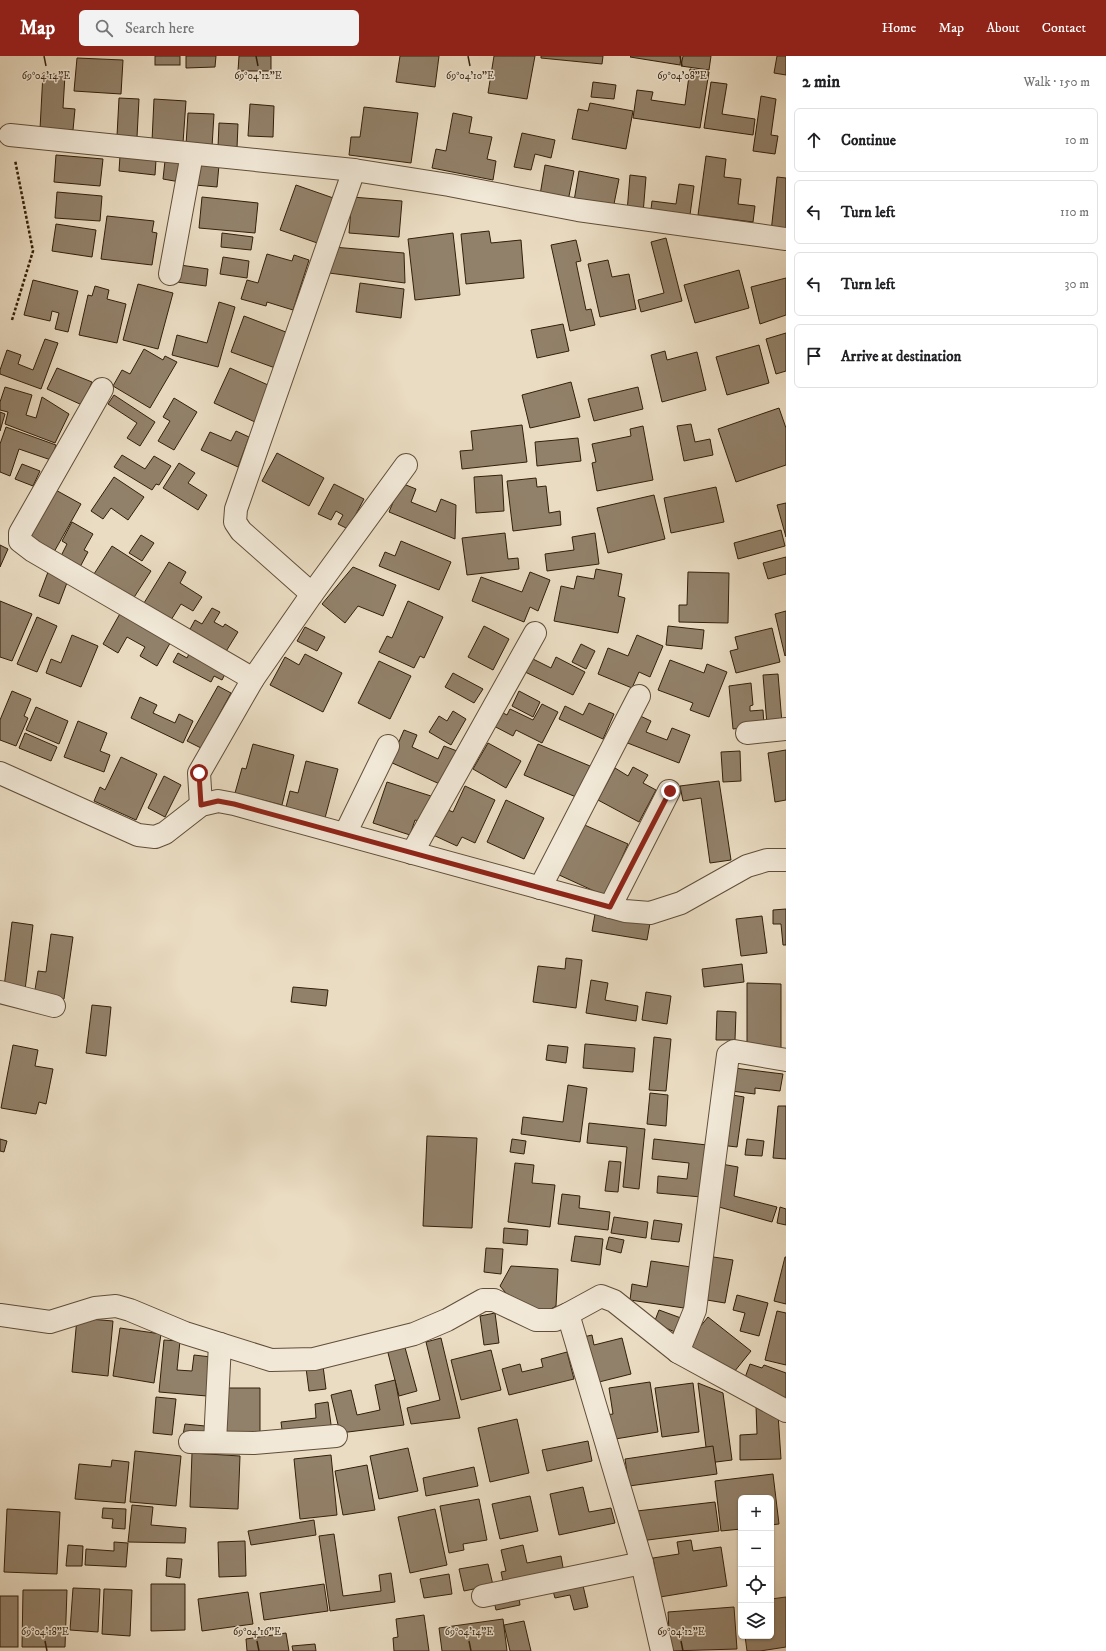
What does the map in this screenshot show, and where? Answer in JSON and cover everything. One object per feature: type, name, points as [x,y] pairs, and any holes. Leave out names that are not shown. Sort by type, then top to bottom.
[{"type":"street","points":[[10,135],[354,170],[449,185],[578,210],[786,239]]},
{"type":"street","points":[[170,274],[192,154]]},
{"type":"street","points":[[312,594],[241,531],[235,522],[236,509],[354,170]]},
{"type":"street","points":[[102,389],[20,533],[20,541],[33,551],[253,679]]},
{"type":"street","points":[[201,805],[199,773],[253,679],[312,594],[406,465]]},
{"type":"street","points":[[412,852],[535,633]]},
{"type":"street","points":[[540,888],[639,696]]},
{"type":"street","points":[[747,733],[786,729]]},
{"type":"street","points":[[345,834],[388,746]]},
{"type":"street","points":[[0,773],[138,835],[154,838],[165,833],[201,805],[218,801],[412,852],[624,911],[650,912],[681,903],[747,866],[767,860],[786,860]]},
{"type":"street","points":[[610,907],[670,791]]},
{"type":"street","points":[[0,992],[54,1006]]},
{"type":"street","points":[[678,1352],[695,1310],[728,1054],[734,1051],[786,1060]]},
{"type":"street","points":[[0,1316],[50,1322],[95,1308],[116,1306],[130,1310],[185,1333],[271,1360],[314,1359],[414,1334],[447,1320],[483,1300],[494,1300],[536,1320],[555,1320],[601,1296],[614,1301],[678,1352],[786,1411]]},
{"type":"street","points":[[568,1314],[642,1563],[662,1651]]},
{"type":"street","points":[[215,1442],[220,1344]]},
{"type":"street","points":[[190,1442],[254,1443],[336,1436]]},
{"type":"street","points":[[483,1596],[642,1563]]},
{"type":"path","points":[[10,135],[33,251],[12,320]]},
{"type":"building","points":[[155,56],[180,56],[180,65],[155,65]]},
{"type":"building","points":[[186,56],[216,56],[215,67],[186,68]]},
{"type":"building","points":[[239,56],[271,56],[271,71],[238,71]]},
{"type":"building","points":[[400,56],[439,56],[435,87],[396,82]]},
{"type":"building","points":[[494,56],[535,56],[527,99],[488,93]]},
{"type":"building","points":[[541,56],[603,56],[602,64],[541,58]]},
{"type":"building","points":[[681,56],[680,65],[630,57]]},
{"type":"building","points":[[683,56],[711,56],[709,70],[681,66]]},
{"type":"building","points":[[777,56],[786,56],[786,75],[774,73]]},
{"type":"building","points":[[77,58],[123,60],[121,94],[74,91]]},
{"type":"building","points":[[690,69],[709,72],[700,128],[633,118],[637,90],[653,92],[651,100],[685,105]]},
{"type":"building","points":[[43,73],[65,75],[63,108],[75,109],[73,130],[40,129]]},
{"type":"building","points":[[593,82],[616,85],[614,99],[591,97]]},
{"type":"building","points":[[711,82],[727,84],[722,114],[755,119],[753,135],[704,128]]},
{"type":"building","points":[[761,96],[776,99],[771,135],[778,136],[775,154],[753,151]]},
{"type":"building","points":[[119,98],[139,99],[137,137],[117,136]]},
{"type":"building","points":[[154,99],[186,101],[183,143],[152,141]]},
{"type":"building","points":[[590,103],[633,111],[626,149],[572,139],[578,109],[588,111]]},
{"type":"building","points":[[250,104],[274,106],[273,137],[248,136]]},
{"type":"building","points":[[364,107],[418,113],[411,163],[349,155],[351,137],[360,137]]},
{"type":"building","points":[[188,113],[214,114],[212,147],[186,145]]},
{"type":"building","points":[[453,113],[472,117],[469,133],[492,137],[487,159],[496,161],[493,180],[432,168],[436,149],[446,151]]},
{"type":"building","points":[[219,123],[238,124],[237,148],[218,147]]},
{"type":"building","points":[[522,133],[555,140],[551,158],[535,154],[531,170],[514,167]]},
{"type":"building","points":[[56,155],[103,159],[100,186],[54,182]]},
{"type":"building","points":[[120,156],[156,160],[155,175],[119,171]]},
{"type":"building","points":[[706,156],[726,159],[724,177],[741,179],[738,204],[755,206],[753,222],[698,215]]},
{"type":"building","points":[[165,161],[183,163],[180,182],[163,179]]},
{"type":"building","points":[[197,163],[219,165],[217,187],[195,185]]},
{"type":"building","points":[[545,165],[574,171],[568,201],[540,195]]},
{"type":"building","points":[[579,171],[619,179],[613,209],[574,201]]},
{"type":"building","points":[[630,175],[646,177],[643,214],[627,212]]},
{"type":"building","points":[[777,177],[786,178],[786,234],[771,232]]},
{"type":"building","points":[[679,184],[694,186],[689,222],[650,217],[652,201],[676,204]]},
{"type":"building","points":[[296,185],[339,200],[323,245],[280,230]]},
{"type":"building","points":[[57,192],[102,196],[100,221],[55,218]]},
{"type":"building","points":[[202,197],[258,203],[255,233],[199,228]]},
{"type":"building","points":[[352,197],[402,201],[399,237],[349,233]]},
{"type":"building","points":[[107,216],[154,221],[152,232],[157,233],[152,265],[101,259]]},
{"type":"building","points":[[56,224],[96,230],[92,257],[52,251]]},
{"type":"building","points":[[489,231],[491,243],[521,240],[524,278],[466,284],[461,234]]},
{"type":"building","points":[[222,233],[253,237],[251,250],[221,247]]},
{"type":"building","points":[[453,233],[460,295],[415,300],[408,239]]},
{"type":"building","points":[[666,238],[682,301],[641,312],[638,300],[664,293],[651,242]]},
{"type":"building","points":[[576,240],[581,261],[576,262],[586,310],[591,309],[595,325],[570,331],[551,245]]},
{"type":"building","points":[[333,247],[404,253],[405,283],[329,273]]},
{"type":"building","points":[[267,254],[292,261],[294,255],[309,260],[293,310],[267,302],[266,306],[241,299],[247,280],[258,283]]},
{"type":"building","points":[[223,257],[249,261],[247,278],[220,274]]},
{"type":"building","points":[[608,260],[612,277],[629,274],[636,309],[600,317],[588,264]]},
{"type":"building","points":[[180,265],[208,269],[206,286],[177,282]]},
{"type":"building","points":[[739,270],[749,308],[695,323],[684,285]]},
{"type":"building","points":[[786,278],[786,315],[760,324],[751,287]]},
{"type":"building","points":[[33,280],[78,291],[68,332],[55,329],[59,313],[52,311],[50,321],[24,315]]},
{"type":"building","points":[[360,283],[404,289],[401,318],[356,312]]},
{"type":"building","points":[[138,284],[173,293],[158,349],[123,340]]},
{"type":"building","points":[[95,286],[109,290],[107,299],[126,304],[117,343],[79,335],[88,295],[92,296]]},
{"type":"building","points":[[219,302],[235,307],[218,367],[172,355],[177,335],[207,343]]},
{"type":"building","points":[[244,316],[291,334],[278,369],[231,352]]},
{"type":"building","points":[[563,324],[569,351],[537,358],[531,330]]},
{"type":"building","points":[[786,333],[786,371],[776,374],[766,339]]},
{"type":"building","points":[[45,339],[58,343],[41,389],[0,374],[7,350],[21,355],[18,364],[33,370]]},
{"type":"building","points":[[759,345],[769,383],[727,395],[716,357]]},
{"type":"building","points":[[144,349],[163,360],[165,356],[177,362],[150,408],[113,386],[122,370],[130,374]]},
{"type":"building","points":[[665,351],[667,360],[697,352],[706,390],[662,402],[651,355]]},
{"type":"building","points":[[57,368],[92,382],[82,405],[47,389]]},
{"type":"building","points":[[230,368],[268,385],[255,422],[214,403]]},
{"type":"building","points":[[571,382],[580,417],[530,428],[522,395]]},
{"type":"building","points":[[5,387],[32,395],[26,415],[36,418],[42,397],[69,414],[55,443],[5,424],[8,412],[0,410],[0,402]]},
{"type":"building","points":[[638,387],[643,409],[594,421],[588,399]]},
{"type":"building","points":[[114,395],[155,422],[140,446],[127,438],[137,423],[108,404]]},
{"type":"building","points":[[174,398],[197,412],[174,450],[158,441],[170,421],[163,417]]},
{"type":"building","points":[[779,408],[786,428],[786,465],[736,482],[718,429]]},
{"type":"building","points":[[0,412],[5,414],[0,431]]},
{"type":"building","points":[[691,424],[695,442],[710,439],[713,455],[684,461],[677,426]]},
{"type":"building","points":[[522,425],[527,462],[462,469],[460,451],[473,450],[471,431]]},
{"type":"building","points":[[643,426],[653,480],[597,491],[592,463],[596,462],[592,444],[631,436],[630,429]]},
{"type":"building","points":[[6,427],[56,445],[51,460],[19,449],[10,476],[0,472],[0,444]]},
{"type":"building","points":[[236,431],[249,437],[238,467],[201,450],[210,432],[231,441]]},
{"type":"building","points":[[578,438],[581,461],[537,466],[535,442]]},
{"type":"building","points":[[277,453],[324,478],[309,506],[262,481]]},
{"type":"building","points":[[122,455],[145,469],[154,456],[171,466],[159,485],[156,484],[152,490],[114,467]]},
{"type":"building","points":[[179,463],[195,473],[188,483],[207,495],[198,510],[163,488]]},
{"type":"building","points":[[22,464],[40,471],[33,486],[15,479]]},
{"type":"building","points":[[502,475],[504,511],[476,513],[474,477]]},
{"type":"building","points":[[114,477],[144,497],[128,520],[111,508],[103,519],[91,511]]},
{"type":"building","points":[[536,478],[537,487],[546,486],[549,513],[560,511],[561,525],[513,531],[507,481]]},
{"type":"building","points":[[401,483],[416,489],[411,502],[436,512],[441,499],[456,505],[455,539],[389,512]]},
{"type":"building","points":[[334,484],[364,499],[348,529],[338,524],[343,515],[336,511],[331,520],[318,514]]},
{"type":"building","points":[[716,487],[724,522],[671,533],[664,498]]},
{"type":"building","points":[[52,488],[81,504],[54,552],[25,537]]},
{"type":"building","points":[[654,495],[665,539],[608,553],[597,508]]},
{"type":"building","points":[[786,503],[786,537],[777,505]]},
{"type":"building","points":[[72,522],[93,534],[84,550],[88,552],[80,567],[61,556],[67,544],[62,541]]},
{"type":"building","points":[[781,530],[785,546],[738,559],[734,543]]},
{"type":"building","points":[[505,533],[508,559],[518,558],[519,569],[467,575],[462,538]]},
{"type":"building","points":[[595,533],[599,564],[547,571],[545,554],[574,550],[572,537]]},
{"type":"building","points":[[141,535],[154,543],[142,561],[129,553]]},
{"type":"building","points":[[401,541],[451,562],[439,590],[379,566],[385,552],[395,556]]},
{"type":"building","points":[[0,545],[8,549],[0,567]]},
{"type":"building","points":[[112,546],[151,571],[133,599],[94,574]]},
{"type":"building","points":[[786,557],[786,574],[768,579],[763,563]]},
{"type":"building","points":[[169,562],[186,572],[180,583],[202,597],[193,611],[181,604],[171,620],[144,603]]},
{"type":"building","points":[[353,567],[396,585],[383,616],[358,606],[345,623],[322,604]]},
{"type":"building","points":[[596,569],[622,574],[618,596],[625,598],[618,633],[554,621],[561,586],[574,589],[577,576],[594,579]]},
{"type":"building","points":[[48,572],[68,580],[59,604],[39,596]]},
{"type":"building","points":[[530,572],[550,580],[538,611],[530,607],[524,622],[472,601],[481,577],[522,592]]},
{"type":"building","points":[[688,572],[729,573],[728,623],[679,622],[679,605],[687,605]]},
{"type":"building","points":[[0,601],[32,614],[12,661],[0,657]]},
{"type":"building","points":[[408,601],[443,617],[424,658],[420,656],[414,668],[379,652],[387,636],[392,638]]},
{"type":"building","points":[[212,608],[220,612],[214,622],[223,627],[225,624],[238,632],[225,653],[189,631],[195,620],[202,624]]},
{"type":"building","points":[[122,610],[173,638],[157,666],[140,656],[145,647],[127,637],[118,653],[103,644]]},
{"type":"building","points":[[786,611],[786,655],[785,656],[775,614]]},
{"type":"building","points":[[37,617],[57,626],[37,672],[17,664]]},
{"type":"building","points":[[484,626],[509,639],[493,670],[468,657]]},
{"type":"building","points":[[668,626],[704,630],[702,649],[666,645]]},
{"type":"building","points":[[305,627],[325,637],[317,651],[297,641]]},
{"type":"building","points":[[772,628],[780,662],[736,673],[730,651],[738,649],[735,637]]},
{"type":"building","points":[[72,635],[98,646],[81,687],[46,673],[51,659],[61,663]]},
{"type":"building","points":[[637,635],[663,646],[650,677],[639,672],[632,688],[598,674],[608,648],[628,656]]},
{"type":"building","points":[[581,644],[595,651],[586,669],[572,662]]},
{"type":"building","points":[[190,652],[226,672],[222,680],[214,676],[211,682],[173,662],[178,653],[187,658]]},
{"type":"building","points":[[305,654],[342,673],[323,712],[270,685],[285,657],[299,665]]},
{"type":"building","points":[[527,656],[551,668],[556,657],[585,672],[573,695],[521,670]]},
{"type":"building","points":[[670,660],[704,673],[707,664],[727,672],[709,717],[690,710],[693,703],[658,690]]},
{"type":"building","points":[[379,661],[411,676],[390,719],[358,703]]},
{"type":"building","points":[[453,673],[483,689],[474,703],[445,687]]},
{"type":"building","points":[[778,674],[782,723],[767,725],[763,675]]},
{"type":"building","points":[[751,683],[753,705],[750,706],[750,711],[763,710],[764,725],[733,729],[729,686]]},
{"type":"building","points":[[218,686],[231,693],[201,748],[187,741]]},
{"type":"building","points":[[12,691],[31,699],[24,716],[28,718],[16,746],[0,740],[0,720]]},
{"type":"building","points":[[519,691],[540,702],[533,717],[512,706]]},
{"type":"building","points":[[140,697],[157,705],[153,713],[175,723],[179,714],[193,721],[183,743],[131,718]]},
{"type":"building","points":[[589,703],[614,714],[603,739],[559,719],[565,706],[583,715]]},
{"type":"building","points":[[542,704],[558,712],[542,743],[516,730],[513,736],[490,724],[497,710],[507,715],[510,709],[533,720]]},
{"type":"building","points":[[36,707],[68,721],[59,744],[26,730]]},
{"type":"building","points":[[453,711],[466,719],[451,745],[429,732],[439,716],[447,721]]},
{"type":"building","points":[[636,714],[651,721],[646,732],[667,740],[672,728],[690,735],[679,763],[625,742]]},
{"type":"building","points":[[78,721],[107,733],[100,751],[110,755],[104,772],[64,757]]},
{"type":"building","points":[[404,730],[417,735],[412,747],[438,759],[444,746],[457,751],[442,785],[390,762]]},
{"type":"building","points":[[25,733],[57,747],[51,761],[19,748]]},
{"type":"building","points":[[488,743],[521,761],[506,788],[473,769]]},
{"type":"building","points":[[253,744],[294,755],[282,805],[235,793],[242,768],[246,769]]},
{"type":"building","points":[[538,744],[590,766],[576,797],[524,775]]},
{"type":"building","points":[[786,750],[786,800],[775,802],[768,753]]},
{"type":"building","points":[[740,751],[741,781],[723,782],[721,752]]},
{"type":"building","points":[[121,757],[157,774],[136,820],[94,801],[100,787],[105,790]]},
{"type":"building","points":[[306,761],[338,769],[325,818],[286,807],[290,791],[298,793]]},
{"type":"building","points":[[633,767],[648,775],[643,783],[656,790],[639,822],[598,800],[615,768],[628,776]]},
{"type":"building","points":[[164,776],[181,785],[165,817],[148,808]]},
{"type":"building","points":[[719,781],[731,860],[710,863],[701,798],[683,801],[680,786]]},
{"type":"building","points":[[387,782],[431,796],[422,822],[415,820],[410,835],[373,823]]},
{"type":"building","points":[[465,786],[495,800],[475,843],[462,837],[457,846],[431,834],[443,808],[453,812]]},
{"type":"building","points":[[506,800],[544,818],[524,859],[487,842]]},
{"type":"building","points":[[580,823],[628,844],[605,896],[557,874]]},
{"type":"building","points":[[786,909],[786,945],[783,945],[781,924],[773,924],[773,910]]},
{"type":"building","points":[[595,914],[650,923],[647,940],[592,931]]},
{"type":"building","points":[[762,916],[767,953],[741,956],[736,919]]},
{"type":"building","points":[[12,922],[33,925],[25,990],[4,987]]},
{"type":"building","points":[[51,934],[73,937],[64,999],[34,996],[38,971],[46,972]]},
{"type":"building","points":[[566,958],[582,960],[576,1008],[533,1002],[538,966],[565,969]]},
{"type":"building","points":[[742,964],[744,982],[704,987],[702,969]]},
{"type":"building","points":[[591,980],[608,983],[605,1000],[638,1006],[636,1021],[586,1013]]},
{"type":"building","points":[[747,983],[781,984],[781,1053],[747,1047]]},
{"type":"building","points":[[293,987],[328,990],[326,1006],[291,1002]]},
{"type":"building","points":[[646,992],[671,996],[667,1024],[642,1020]]},
{"type":"building","points":[[92,1005],[111,1007],[106,1056],[86,1053]]},
{"type":"building","points":[[717,1011],[736,1012],[735,1040],[716,1040]]},
{"type":"building","points":[[654,1037],[671,1039],[666,1091],[649,1090]]},
{"type":"building","points":[[585,1044],[635,1048],[633,1072],[583,1068]]},
{"type":"building","points":[[13,1045],[38,1050],[35,1066],[53,1069],[46,1104],[39,1102],[36,1114],[1,1108]]},
{"type":"building","points":[[548,1045],[568,1047],[566,1063],[546,1060]]},
{"type":"building","points":[[734,1068],[783,1074],[780,1091],[755,1088],[755,1094],[731,1091]]},
{"type":"building","points":[[568,1085],[587,1088],[580,1142],[521,1134],[523,1117],[563,1122]]},
{"type":"building","points":[[650,1093],[668,1095],[666,1126],[647,1124]]},
{"type":"building","points":[[727,1094],[744,1097],[737,1147],[720,1145]]},
{"type":"building","points":[[778,1106],[786,1106],[786,1159],[773,1158]]},
{"type":"building","points":[[589,1123],[645,1129],[639,1189],[623,1187],[627,1147],[587,1143]]},
{"type":"building","points":[[427,1136],[477,1138],[472,1228],[423,1226]]},
{"type":"building","points":[[0,1139],[7,1141],[4,1152],[0,1151]]},
{"type":"building","points":[[512,1139],[526,1141],[524,1154],[510,1152]]},
{"type":"building","points":[[654,1139],[707,1145],[701,1197],[657,1193],[658,1176],[687,1179],[689,1163],[652,1159]]},
{"type":"building","points":[[747,1139],[764,1141],[762,1156],[745,1155]]},
{"type":"building","points":[[609,1161],[621,1162],[618,1192],[605,1191]]},
{"type":"building","points":[[515,1163],[534,1165],[532,1183],[555,1185],[550,1227],[508,1222]]},
{"type":"building","points":[[716,1163],[738,1167],[734,1196],[777,1207],[772,1222],[712,1205]]},
{"type":"building","points":[[562,1194],[580,1196],[579,1208],[610,1212],[608,1230],[558,1224]]},
{"type":"building","points":[[780,1207],[786,1209],[786,1225],[777,1223]]},
{"type":"building","points":[[614,1217],[648,1222],[646,1238],[611,1233]]},
{"type":"building","points":[[654,1220],[682,1224],[679,1242],[651,1239]]},
{"type":"building","points":[[504,1228],[528,1230],[527,1245],[503,1243]]},
{"type":"building","points":[[575,1236],[603,1239],[600,1265],[571,1261]]},
{"type":"building","points":[[609,1237],[624,1240],[621,1253],[606,1249]]},
{"type":"building","points":[[486,1248],[503,1249],[501,1274],[484,1272]]},
{"type":"building","points":[[707,1256],[733,1260],[725,1303],[701,1299]]},
{"type":"building","points":[[786,1257],[786,1304],[774,1301]]},
{"type":"building","points":[[651,1261],[691,1267],[684,1308],[630,1300],[632,1284],[647,1287]]},
{"type":"building","points":[[511,1266],[558,1269],[556,1306],[546,1312],[516,1305],[500,1286]]},
{"type":"building","points":[[737,1295],[768,1303],[759,1336],[740,1331],[745,1313],[733,1310]]},
{"type":"building","points":[[659,1310],[681,1318],[675,1332],[654,1323]]},
{"type":"building","points":[[777,1311],[786,1313],[786,1365],[765,1360]]},
{"type":"building","points":[[495,1313],[499,1343],[484,1345],[480,1316]]},
{"type":"building","points":[[708,1317],[751,1351],[730,1377],[687,1343]]},
{"type":"building","points":[[77,1318],[113,1321],[108,1376],[72,1372]]},
{"type":"building","points":[[120,1328],[161,1334],[154,1383],[113,1376]]},
{"type":"building","points":[[592,1335],[594,1345],[622,1338],[631,1374],[591,1384],[579,1338]]},
{"type":"building","points":[[441,1338],[460,1418],[411,1424],[407,1408],[440,1400],[426,1342]]},
{"type":"building","points":[[164,1340],[180,1341],[177,1370],[192,1371],[194,1355],[211,1357],[207,1396],[159,1392]]},
{"type":"building","points":[[404,1344],[417,1391],[399,1396],[387,1349]]},
{"type":"building","points":[[491,1350],[501,1390],[461,1400],[451,1360]]},
{"type":"building","points":[[567,1352],[574,1379],[509,1395],[502,1369],[520,1364],[522,1372],[543,1367],[541,1359]]},
{"type":"building","points":[[750,1364],[762,1368],[764,1365],[786,1373],[786,1398],[743,1383]]},
{"type":"building","points":[[323,1366],[326,1389],[309,1391],[306,1368]]},
{"type":"building","points":[[395,1380],[404,1425],[340,1433],[331,1395],[351,1390],[357,1415],[380,1410],[375,1385]]},
{"type":"building","points":[[650,1382],[658,1432],[609,1440],[605,1415],[613,1414],[609,1388]]},
{"type":"building","points":[[693,1383],[699,1432],[662,1437],[655,1388]]},
{"type":"building","points":[[698,1383],[723,1393],[732,1460],[708,1463]]},
{"type":"building","points":[[220,1388],[260,1388],[260,1438],[221,1438]]},
{"type":"building","points":[[156,1397],[176,1399],[172,1435],[153,1433]]},
{"type":"building","points":[[328,1402],[332,1432],[283,1438],[281,1422],[316,1418],[315,1404]]},
{"type":"building","points":[[756,1406],[778,1414],[781,1459],[740,1460],[740,1435],[757,1434]]},
{"type":"building","points":[[517,1419],[529,1473],[490,1482],[478,1428]]},
{"type":"building","points":[[185,1424],[205,1426],[204,1437],[183,1435]]},
{"type":"building","points":[[588,1441],[592,1461],[547,1471],[542,1450]]},
{"type":"building","points":[[713,1446],[717,1474],[629,1486],[625,1459]]},
{"type":"building","points":[[408,1448],[418,1491],[379,1499],[370,1456]]},
{"type":"building","points":[[135,1451],[181,1456],[176,1506],[130,1502]]},
{"type":"building","points":[[192,1453],[240,1456],[238,1509],[190,1507]]},
{"type":"building","points":[[331,1455],[337,1515],[300,1519],[294,1459]]},
{"type":"building","points":[[112,1460],[129,1462],[125,1503],[75,1499],[79,1464],[111,1467]]},
{"type":"building","points":[[367,1465],[375,1510],[343,1515],[335,1471]]},
{"type":"building","points":[[474,1467],[478,1486],[426,1496],[423,1478]]},
{"type":"building","points":[[773,1474],[779,1524],[774,1525],[774,1495],[738,1495],[738,1529],[721,1531],[715,1481]]},
{"type":"building","points":[[583,1487],[589,1512],[611,1508],[615,1523],[559,1535],[550,1494]]},
{"type":"building","points":[[530,1496],[538,1531],[500,1539],[492,1504]]},
{"type":"building","points":[[479,1499],[487,1540],[463,1544],[464,1550],[449,1553],[440,1506]]},
{"type":"building","points":[[715,1502],[719,1531],[640,1541],[637,1511]]},
{"type":"building","points":[[132,1505],[153,1507],[151,1525],[186,1528],[185,1543],[128,1542]]},
{"type":"building","points":[[103,1508],[126,1509],[125,1529],[112,1528],[113,1519],[102,1518]]},
{"type":"building","points":[[7,1509],[60,1512],[57,1574],[4,1572]]},
{"type":"building","points":[[435,1509],[447,1565],[410,1573],[398,1517]]},
{"type":"building","points":[[314,1520],[316,1535],[251,1545],[248,1531]]},
{"type":"building","points":[[334,1534],[343,1596],[381,1591],[379,1575],[391,1573],[395,1602],[330,1611],[319,1536]]},
{"type":"building","points":[[691,1540],[693,1551],[721,1547],[727,1586],[660,1597],[653,1558],[679,1554],[677,1542]]},
{"type":"building","points":[[245,1541],[246,1576],[219,1577],[218,1542]]},
{"type":"building","points":[[114,1542],[128,1543],[126,1567],[85,1565],[86,1549],[114,1551]]},
{"type":"building","points":[[68,1545],[83,1546],[82,1566],[66,1566]]},
{"type":"building","points":[[523,1545],[527,1563],[561,1556],[564,1573],[504,1586],[501,1572],[506,1571],[501,1550]]},
{"type":"building","points":[[167,1558],[182,1559],[180,1578],[166,1576]]},
{"type":"building","points":[[488,1564],[493,1585],[464,1591],[459,1569]]},
{"type":"building","points":[[449,1574],[452,1594],[424,1598],[420,1579]]},
{"type":"building","points":[[581,1577],[588,1607],[574,1610],[570,1595],[555,1598],[551,1584]]},
{"type":"building","points":[[151,1584],[185,1584],[185,1630],[151,1631]]},
{"type":"building","points":[[324,1584],[328,1611],[264,1620],[260,1593]]},
{"type":"building","points":[[73,1588],[100,1589],[98,1632],[70,1630]]},
{"type":"building","points":[[104,1589],[132,1590],[130,1636],[102,1634]]},
{"type":"building","points":[[23,1590],[67,1590],[65,1647],[22,1647]]},
{"type":"building","points":[[248,1592],[253,1624],[202,1631],[198,1599]]},
{"type":"building","points":[[518,1592],[520,1605],[496,1610],[493,1597]]},
{"type":"building","points":[[0,1596],[18,1596],[18,1647],[0,1647]]},
{"type":"building","points":[[786,1597],[786,1647],[760,1651],[747,1651],[745,1639],[774,1639],[774,1599]]},
{"type":"building","points":[[734,1607],[737,1649],[670,1651],[668,1612]]},
{"type":"building","points":[[424,1615],[429,1651],[394,1651],[393,1638],[398,1637],[396,1619]]},
{"type":"building","points":[[503,1619],[507,1651],[442,1651],[439,1628]]},
{"type":"building","points":[[524,1621],[531,1651],[510,1651],[504,1625]]},
{"type":"building","points":[[286,1633],[289,1651],[247,1651],[246,1639]]},
{"type":"building","points":[[315,1644],[316,1651],[293,1651],[292,1646]]},
{"type":"route","points":[[199,773],[201,805],[218,801],[234,804],[610,907],[670,791]]}]
